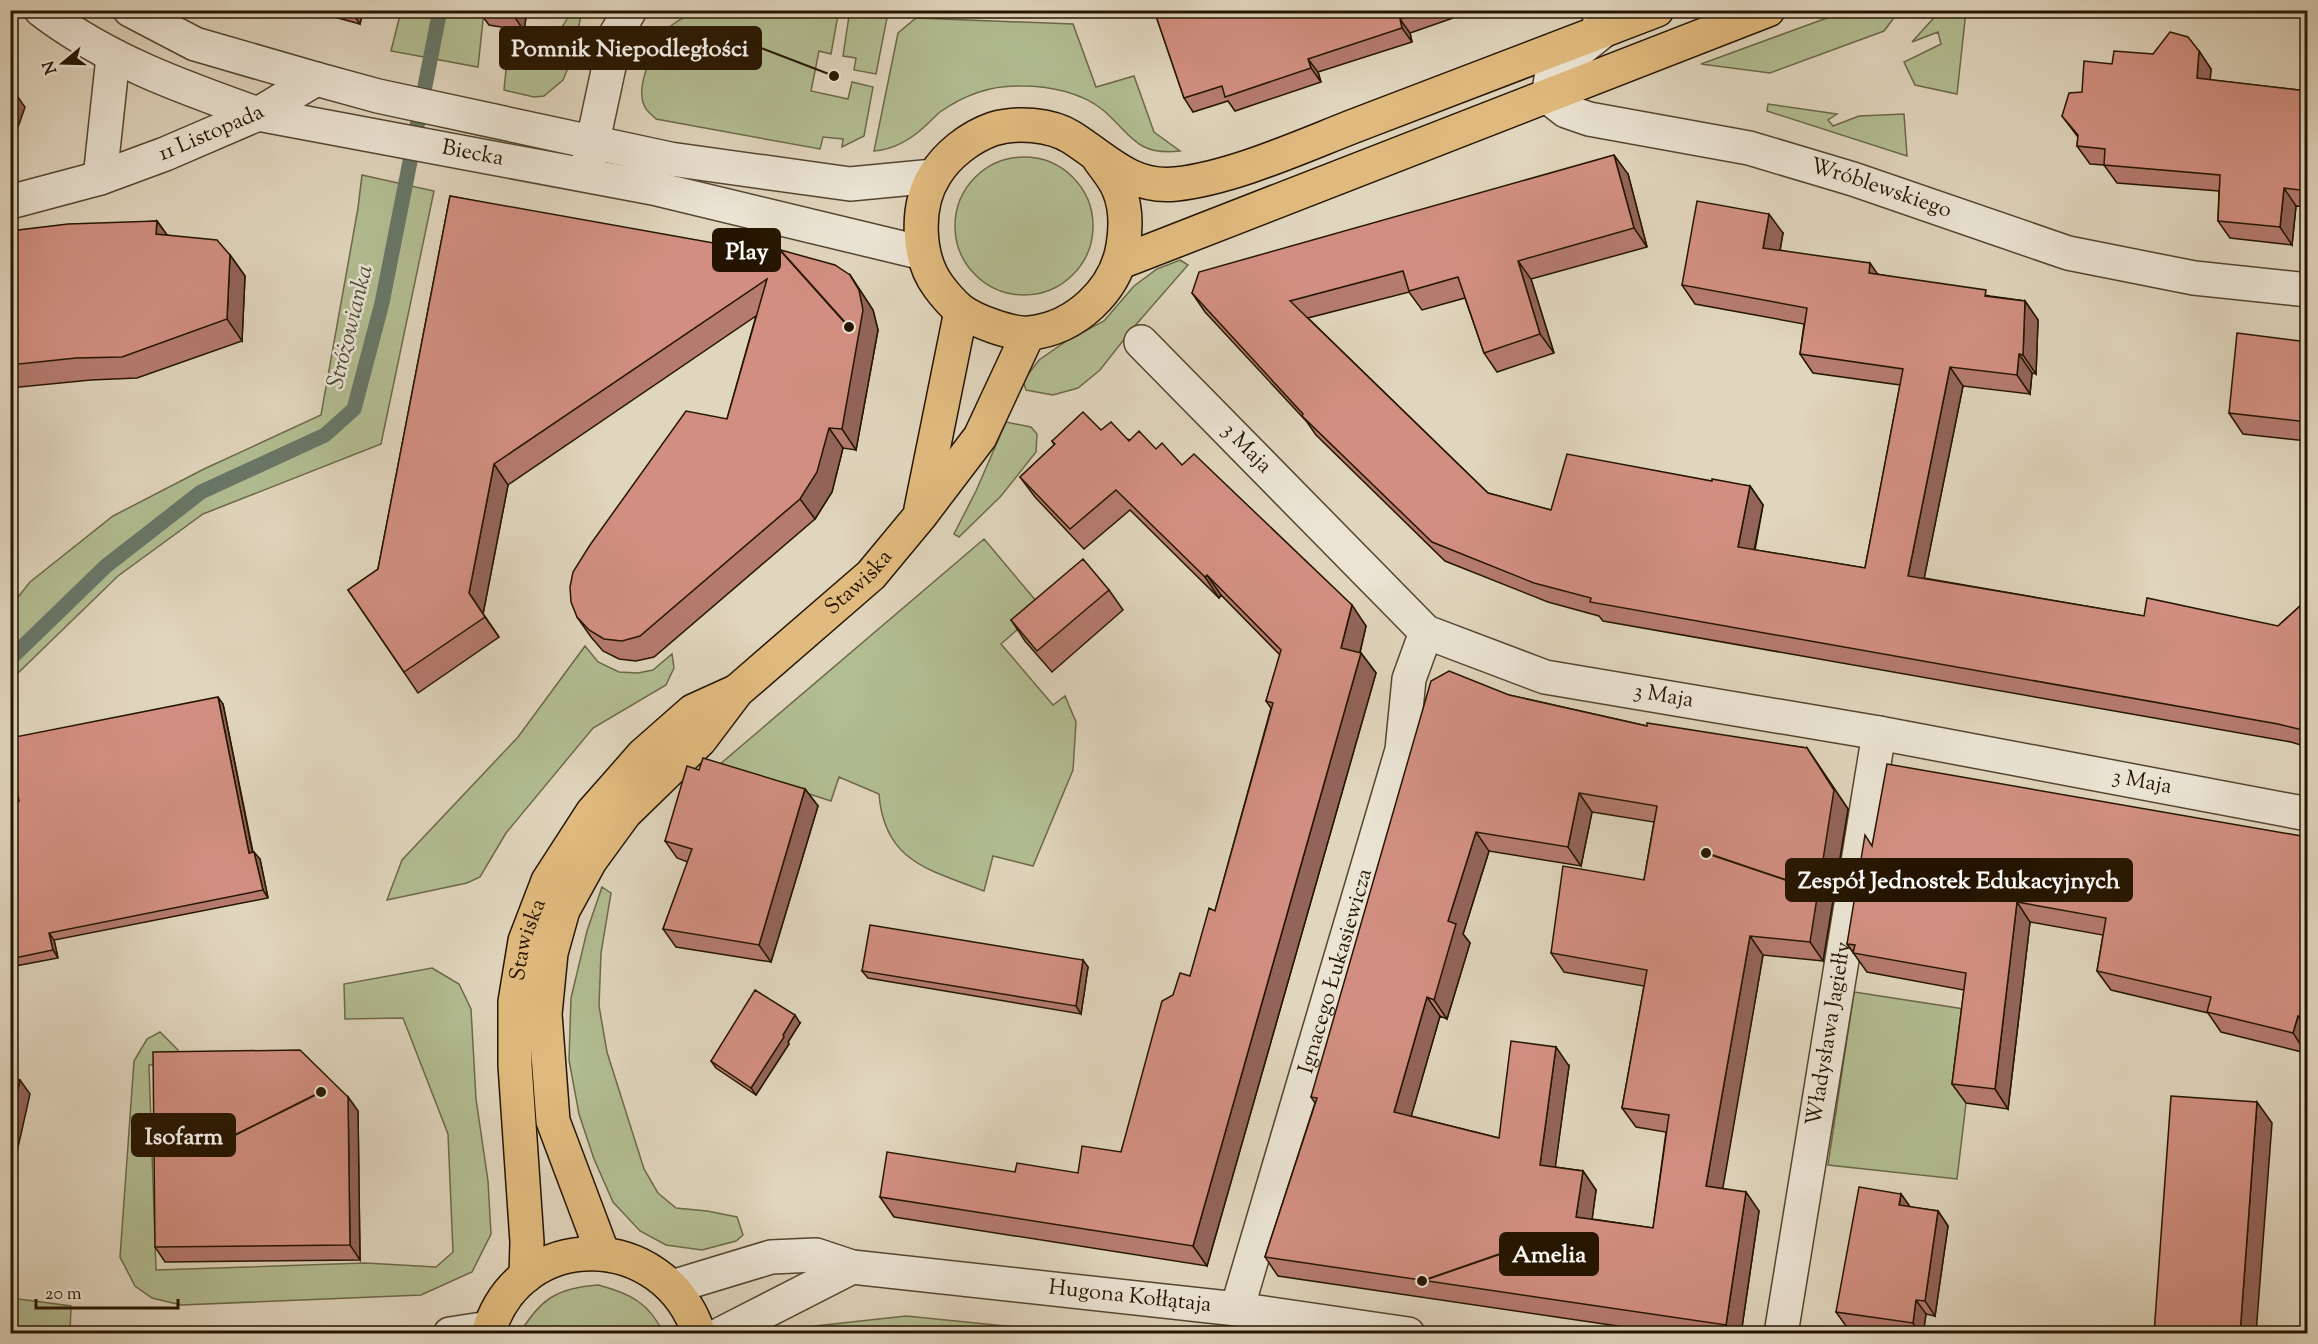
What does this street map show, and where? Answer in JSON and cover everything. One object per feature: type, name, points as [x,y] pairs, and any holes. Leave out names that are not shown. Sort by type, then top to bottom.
[{"type":"main road","points":[[1099,159],[1120,191],[1126,227],[1120,262],[1107,288],[1088,308],[1058,326],[1028,334],[994,327],[961,311],[937,285],[923,253],[921,213],[934,176],[959,147],[993,129],[1032,124],[1068,135],[1099,159],[1128,177],[1147,184],[1199,181],[1276,156],[1600,21],[1657,10]]},
{"type":"main road","points":[[1120,262],[1768,10]]},
{"type":"main road","name":"Stawiska","points":[[920,516],[961,311]]},
{"type":"main road","name":"Stawiska","points":[[603,1254],[553,1121],[545,1014],[551,953],[563,910],[590,861],[625,813],[700,740],[737,691],[871,575],[920,516],[980,437],[1028,334]]},
{"type":"main road","name":"Stawiska","points":[[526,1276],[527,1242],[515,1065],[515,1002],[525,941],[548,881],[592,813],[643,755],[693,711],[737,691]]},
{"type":"main road","points":[[488,1331],[494,1316],[508,1294],[526,1276],[546,1263],[568,1256],[591,1253],[616,1255],[652,1270],[672,1287],[688,1308],[699,1334]]},
{"type":"street","name":"Biecka","points":[[41,10],[59,24],[113,57],[258,114],[653,188],[923,253]]},
{"type":"street","name":"Biecka","points":[[130,10],[195,44],[316,80],[474,118],[670,159],[850,184],[934,176]]},
{"type":"street","points":[[586,175],[616,34],[630,10]]},
{"type":"street","points":[[1548,97],[1552,72],[1600,21]]},
{"type":"street","points":[[100,178],[113,57]]},
{"type":"street","name":"11 Listopada","points":[[10,202],[100,178],[165,154],[258,114],[316,80]]},
{"type":"street","name":"Wróblewskiego","points":[[1548,97],[1566,111],[1589,118],[1749,148],[1852,179],[2068,253],[2194,278],[2307,290]]},
{"type":"street","name":"3 Maja","points":[[1141,342],[1426,632],[1545,677],[1879,733],[2307,814]]},
{"type":"street","name":"Ignacego Łukasiewicza","points":[[1237,1309],[1402,750],[1409,679],[1426,632]]},
{"type":"street","name":"Władysława Jagiełły","points":[[1781,1334],[1879,733]]},
{"type":"street","name":"Hugona Kołłątaja","points":[[672,1287],[771,1257],[816,1255],[852,1267],[1237,1309],[1408,1334]]},
{"type":"street","points":[[721,1334],[852,1267]]},
{"type":"street","points":[[450,1334],[488,1331]]},
{"type":"green space","points":[[401,11],[484,11],[478,67],[391,51]]},
{"type":"green space","points":[[570,11],[582,11],[572,58],[563,80],[544,96],[534,97],[504,90],[507,60],[536,47],[553,36],[566,21]]},
{"type":"green space","points":[[700,11],[838,15],[831,54],[819,51],[811,91],[848,99],[852,82],[873,87],[864,136],[842,147],[843,139],[823,137],[820,149],[656,119],[646,109],[642,97],[642,86],[649,63],[666,31],[686,16]]},
{"type":"green space","points":[[1846,11],[1899,11],[1884,31],[1770,73],[1701,64]]},
{"type":"green space","points":[[1940,11],[1966,11],[1957,94],[1915,85],[1904,62],[1941,44],[1938,32],[1912,42]]},
{"type":"green space","points":[[849,16],[887,18],[876,74],[854,70],[856,58],[843,56]]},
{"type":"green space","points":[[916,18],[1073,24],[1096,87],[1134,76],[1154,132],[1180,151],[1165,152],[1144,147],[1103,110],[1075,94],[1043,87],[1010,86],[989,89],[969,96],[940,112],[907,140],[887,149],[874,151],[898,33]]},
{"type":"green space","points":[[1768,104],[1837,114],[1828,120],[1833,126],[1859,116],[1904,114],[1907,156],[1767,111]]},
{"type":"green space","points":[[1024,157],[1050,162],[1073,177],[1088,200],[1093,226],[1088,252],[1073,275],[1050,290],[1024,295],[998,290],[975,275],[960,252],[955,226],[960,200],[975,177],[998,162]]},
{"type":"green space","points":[[362,175],[434,191],[381,444],[203,514],[118,576],[11,682],[11,606],[30,582],[113,516],[204,469],[321,415]]},
{"type":"green space","points":[[1180,260],[1188,265],[1100,370],[1078,388],[1053,395],[1026,390],[1023,381],[1039,360],[1068,340],[1104,321],[1134,286],[1157,269]]},
{"type":"green space","points":[[1006,422],[1031,427],[1037,434],[1036,452],[1001,496],[959,537],[954,534],[976,491]]},
{"type":"green space","points":[[984,539],[1042,608],[1001,644],[1053,705],[1065,696],[1076,722],[1073,770],[1033,866],[993,856],[984,891],[928,869],[900,849],[890,835],[883,817],[879,794],[839,777],[831,801],[719,765]]},
{"type":"green space","points":[[585,646],[598,662],[619,672],[638,673],[653,670],[672,654],[674,668],[666,685],[593,728],[506,833],[480,877],[467,883],[387,900],[402,860],[518,737]]},
{"type":"green space","points":[[602,887],[611,893],[601,953],[599,1006],[607,1052],[644,1169],[658,1193],[676,1208],[737,1217],[743,1235],[736,1241],[702,1250],[666,1245],[640,1231],[613,1202],[594,1159],[579,1114],[569,1060],[571,998],[587,931]]},
{"type":"green space","points":[[432,968],[459,984],[471,1009],[476,1099],[488,1181],[491,1234],[472,1272],[421,1295],[181,1305],[152,1298],[135,1286],[120,1257],[134,1061],[147,1039],[160,1032],[178,1050],[178,1064],[149,1065],[156,1270],[365,1263],[436,1267],[453,1252],[448,1134],[403,1018],[345,1019],[344,984]]},
{"type":"green space","points":[[1854,992],[1977,1011],[1957,1179],[1828,1165]]},
{"type":"green space","points":[[598,1285],[637,1301],[652,1314],[663,1333],[520,1333],[535,1311],[552,1297],[572,1289]]},
{"type":"green space","points":[[11,1298],[71,1306],[70,1333],[11,1333]]},
{"type":"green space","points":[[906,1316],[1074,1333],[795,1333],[815,1326]]},
{"type":"building","points":[[1154,10],[1426,10],[1400,19],[1402,28],[1308,59],[1311,68],[1225,97],[1222,86],[1184,98]]},
{"type":"building","points":[[2170,32],[2188,37],[2199,51],[2197,78],[2307,91],[2307,191],[2284,188],[2280,227],[2218,221],[2220,175],[2104,165],[2105,149],[2077,146],[2078,135],[2062,116],[2069,93],[2082,92],[2084,61],[2112,64],[2114,51],[2153,54]]},
{"type":"building","points":[[1614,155],[1634,228],[1518,261],[1540,334],[1484,353],[1458,277],[1409,291],[1403,271],[1290,301],[1488,493],[1551,510],[1567,454],[1750,486],[1738,547],[1865,568],[1903,369],[1800,354],[1807,308],[1682,285],[1697,201],[1769,214],[1763,248],[1870,263],[1869,273],[1986,290],[1985,296],[2025,301],[2023,355],[2019,354],[2017,375],[1950,367],[1908,576],[2144,616],[2147,598],[2278,626],[2301,605],[2307,571],[2307,731],[1590,602],[1591,598],[1534,583],[1432,542],[1302,416],[1303,414],[1192,293],[1199,272]]},
{"type":"building","points":[[450,196],[775,254],[777,249],[835,265],[850,275],[859,290],[863,310],[842,429],[829,428],[817,472],[800,499],[640,636],[622,641],[604,639],[589,630],[577,617],[571,602],[570,587],[573,572],[686,411],[727,419],[767,279],[494,464],[469,593],[485,617],[404,672],[348,590],[378,569]]},
{"type":"building","points":[[157,221],[156,234],[217,240],[230,255],[227,319],[122,357],[76,358],[10,365],[10,231],[68,224]]},
{"type":"building","points":[[2237,333],[2307,342],[2307,422],[2229,413]]},
{"type":"building","points":[[1083,412],[1101,430],[1111,422],[1129,441],[1139,431],[1156,449],[1162,443],[1182,465],[1194,454],[1352,605],[1341,648],[1361,653],[1193,1246],[880,1197],[887,1152],[1015,1172],[1017,1163],[1078,1173],[1082,1146],[1121,1152],[1162,1001],[1173,995],[1180,973],[1190,976],[1209,908],[1215,911],[1273,703],[1266,701],[1281,650],[1207,575],[1205,577],[1116,490],[1070,529],[1020,477],[1055,444],[1052,441]]},
{"type":"building","points":[[1083,559],[1109,590],[1037,651],[1011,620]]},
{"type":"building","points":[[1449,671],[1509,695],[1647,726],[1647,723],[1807,748],[1834,790],[1810,942],[1750,936],[1706,1186],[1746,1192],[1726,1325],[1265,1257],[1317,1098],[1311,1097],[1431,681]],"holes":[[[1579,793],[1657,806],[1644,880],[1563,866],[1551,953],[1647,970],[1622,1108],[1669,1115],[1653,1228],[1576,1217],[1583,1171],[1540,1165],[1556,1047],[1511,1041],[1499,1138],[1394,1112],[1427,997],[1434,1000],[1456,924],[1448,921],[1476,832],[1568,847]]]},
{"type":"building","points":[[218,697],[249,853],[254,852],[263,890],[49,933],[53,950],[10,959],[10,802],[19,801],[10,761],[10,738]]},
{"type":"building","points":[[703,758],[805,789],[759,945],[663,929],[692,849],[665,841],[687,766],[699,770]]},
{"type":"building","points":[[1887,764],[2307,837],[2307,1019],[2298,1016],[2293,1033],[2207,1012],[2211,997],[2097,971],[2106,918],[2017,902],[1995,1089],[1952,1084],[1966,973],[1853,953],[1855,945],[1847,944],[1865,835],[1872,846]]},
{"type":"building","points":[[870,925],[1083,960],[1076,1006],[862,971]]},
{"type":"building","points":[[755,990],[795,1015],[784,1037],[751,1088],[711,1061]]},
{"type":"building","points":[[300,1050],[348,1097],[350,1245],[155,1247],[153,1052]]},
{"type":"building","points":[[10,1078],[20,1080],[10,1123]]},
{"type":"building","points":[[2171,1096],[2257,1102],[2240,1334],[2154,1334]]},
{"type":"building","points":[[1859,1187],[1901,1194],[1899,1205],[1938,1211],[1925,1301],[1916,1300],[1913,1323],[1836,1312]]},
{"type":"building","points":[[1085,1330],[1119,1334],[1085,1334]]},
{"type":"waterway","name":"Stróżowianka","points":[[10,659],[106,566],[201,492],[325,435],[354,409],[382,303],[440,10]]},
{"type":"place","name":"Pomnik Niepodległości","points":[[834,76]]},
{"type":"place","name":"Play","points":[[849,327]]},
{"type":"place","name":"Zespół Jednostek Edukacyjnych","points":[[1706,853]]},
{"type":"place","name":"Isofarm","points":[[321,1092]]},
{"type":"place","name":"Amelia","points":[[1422,1281]]}]
